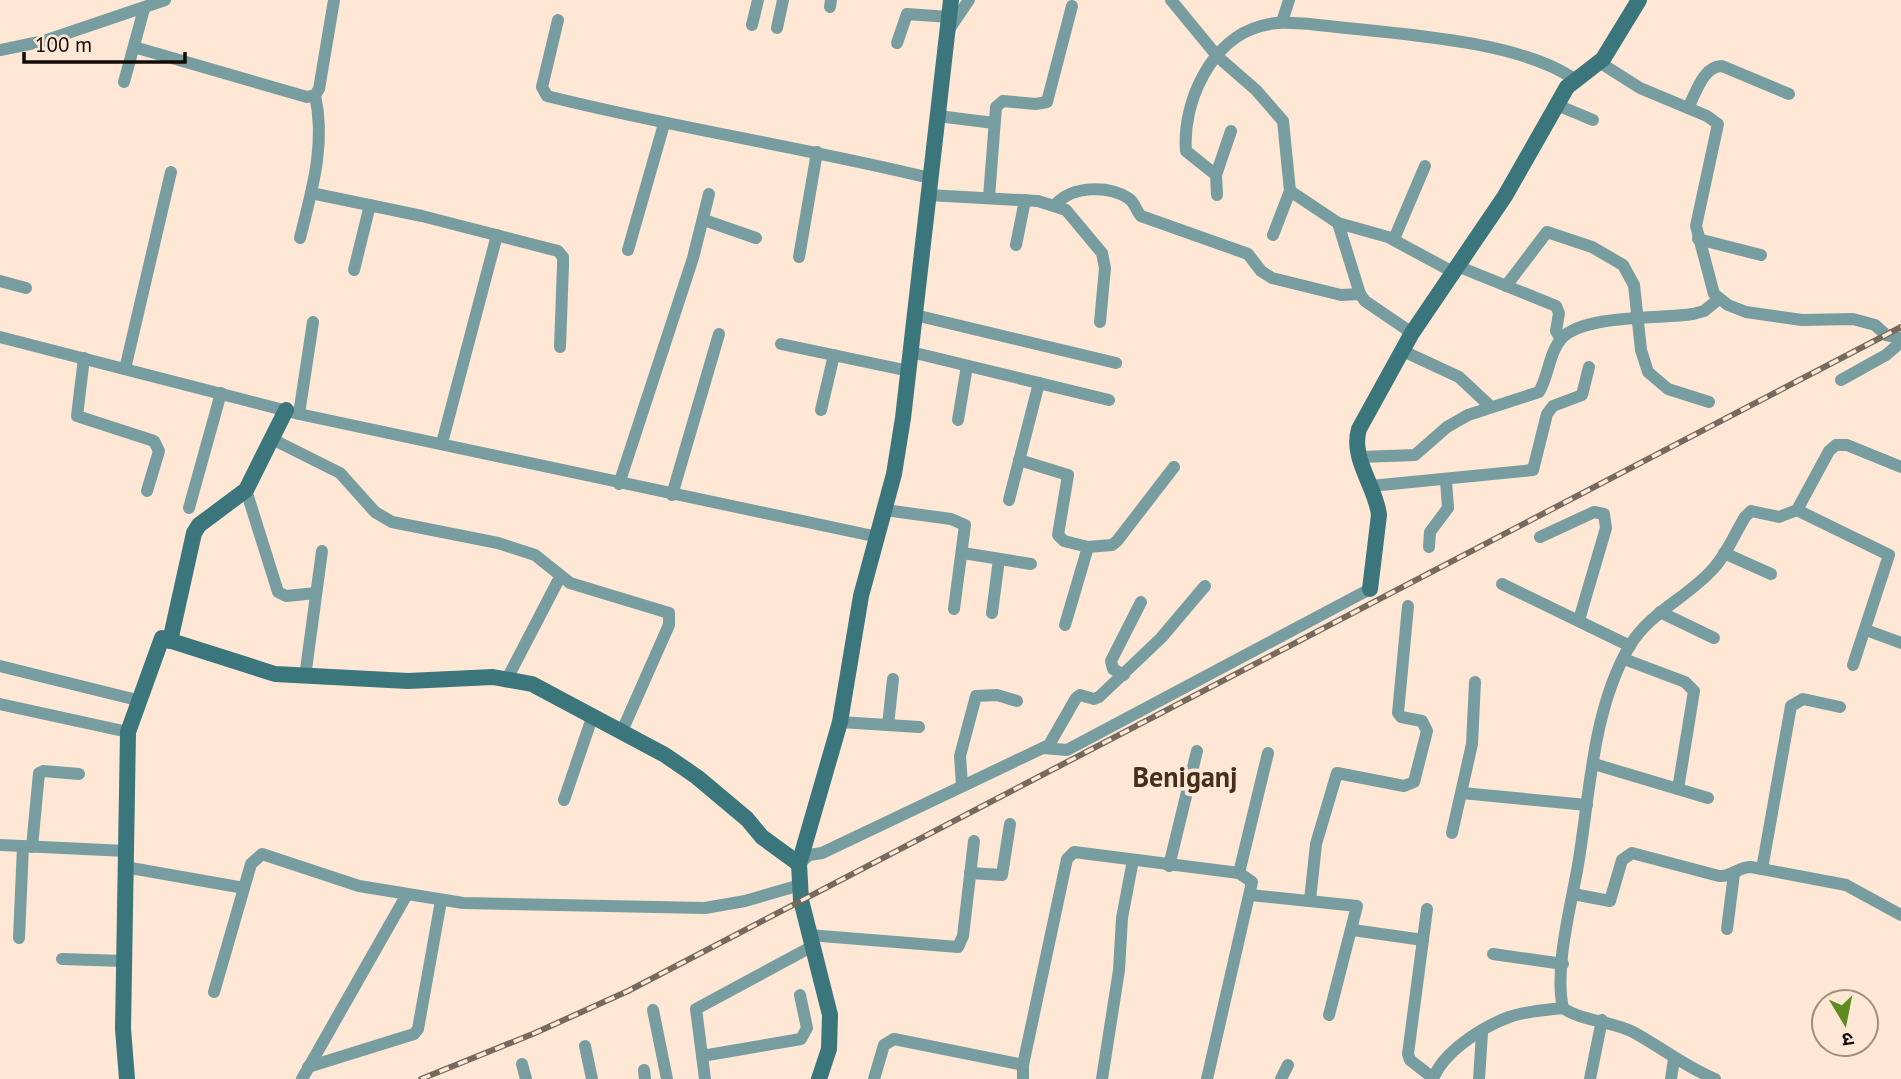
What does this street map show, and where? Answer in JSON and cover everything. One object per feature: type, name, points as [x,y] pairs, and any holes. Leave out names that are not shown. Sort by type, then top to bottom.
[{"type":"street","points":[[123,15],[125,0]]},
{"type":"street","points":[[0,50],[44,41],[165,0]]},
{"type":"street","points":[[300,238],[311,193],[320,133],[314,95],[323,75],[334,0]]},
{"type":"street","points":[[752,25],[758,0]]},
{"type":"street","points":[[777,28],[783,0]]},
{"type":"street","points":[[819,1079],[831,1034],[826,995],[810,941],[799,864],[840,722],[861,596],[894,474],[909,372],[951,0]]},
{"type":"street","points":[[948,24],[969,0]]},
{"type":"street","points":[[1171,0],[1218,57],[1256,90],[1283,121],[1290,191],[1273,234]]},
{"type":"street","points":[[1282,22],[1289,0]]},
{"type":"street","points":[[1043,748],[1067,750],[1370,589],[1379,515],[1356,440],[1359,429],[1412,333],[1505,196],[1557,104],[1574,79],[1599,62],[1639,0]]},
{"type":"street","points":[[989,197],[994,123],[999,103],[1047,102],[1072,6]]},
{"type":"street","points":[[124,82],[144,9]]},
{"type":"street","points":[[897,43],[907,14],[948,24]]},
{"type":"street","points":[[558,20],[542,92],[547,96],[664,124],[817,152],[930,178]]},
{"type":"street","points":[[1216,175],[1188,155],[1185,146],[1196,87],[1218,57],[1247,31],[1282,22],[1502,50],[1546,62],[1574,79]]},
{"type":"street","points":[[134,47],[298,96],[314,95]]},
{"type":"street","points":[[1599,62],[1640,88],[1715,120],[1718,130],[1703,184],[1696,226],[1710,284],[1719,299],[1761,315],[1802,320],[1853,319],[1875,325],[1886,335],[1901,340],[1886,355],[1840,380]]},
{"type":"street","points":[[1688,108],[1707,71],[1714,66],[1722,66],[1789,94]]},
{"type":"street","points":[[1557,104],[1593,120]]},
{"type":"street","points":[[938,116],[994,123]]},
{"type":"street","points":[[628,250],[664,124]]},
{"type":"street","points":[[1217,195],[1216,175],[1231,131]]},
{"type":"street","points":[[799,257],[817,152]]},
{"type":"street","points":[[1394,239],[1425,166]]},
{"type":"street","points":[[125,369],[171,172]]},
{"type":"street","points":[[1056,204],[1068,193],[1077,191],[1120,195],[1133,202],[1141,216],[1248,254],[1265,275],[1341,295],[1360,294]]},
{"type":"street","points":[[1290,191],[1338,223],[1394,239],[1455,269],[1556,306],[1559,313],[1556,331],[1561,339]]},
{"type":"street","points":[[311,193],[558,251],[563,257],[560,347]]},
{"type":"street","points":[[619,484],[704,220],[709,194]]},
{"type":"street","points":[[928,195],[989,197],[1056,204],[1079,221],[1102,253],[1105,268],[1100,322]]},
{"type":"street","points":[[1016,245],[1025,200]]},
{"type":"street","points":[[354,270],[370,205]]},
{"type":"street","points":[[704,220],[756,238]]},
{"type":"street","points":[[1338,223],[1360,294],[1365,301],[1412,333]]},
{"type":"street","points":[[1506,286],[1544,233],[1552,233],[1592,247],[1623,265],[1633,279],[1643,361],[1648,372],[1668,389],[1709,402]]},
{"type":"street","points":[[442,443],[497,235]]},
{"type":"street","points":[[1698,239],[1761,255]]},
{"type":"street","points":[[0,281],[26,288]]},
{"type":"street","points":[[1360,457],[1415,455],[1453,423],[1491,407],[1539,392],[1561,339],[1567,333],[1604,322],[1693,314],[1704,311],[1719,299]]},
{"type":"street","points":[[915,315],[1116,363]]},
{"type":"street","points":[[170,640],[194,533],[198,525],[246,490],[272,439],[292,412],[313,322]]},
{"type":"street","points":[[672,495],[719,334]]},
{"type":"street","points":[[0,337],[292,412],[619,484],[878,537]]},
{"type":"street","points":[[781,344],[909,372]]},
{"type":"street","points":[[1403,351],[1459,377],[1491,407]]},
{"type":"street","points":[[911,352],[1109,400]]},
{"type":"street","points":[[821,410],[834,355]]},
{"type":"street","points":[[84,358],[77,416],[83,421],[154,441],[159,451],[147,491]]},
{"type":"street","points":[[958,420],[967,366]]},
{"type":"street","points":[[1371,486],[1446,481],[1483,474],[1532,470],[1547,414],[1553,406],[1582,395],[1589,367]]},
{"type":"street","points":[[1009,500],[1039,383]]},
{"type":"street","points":[[189,508],[221,393]]},
{"type":"street","points":[[272,439],[340,473],[386,520],[498,543],[536,555],[547,562],[560,577],[669,613],[669,625],[622,731]]},
{"type":"street","points":[[1563,1008],[1563,964],[1599,732],[1630,646],[1660,612],[1705,578],[1751,511],[1779,517],[1797,510],[1829,451],[1836,445],[1847,445],[1901,467]]},
{"type":"street","points":[[1019,460],[1068,475],[1058,535],[1064,541],[1088,547],[1112,545],[1117,541],[1174,467]]},
{"type":"street","points":[[1429,547],[1430,532],[1448,508],[1446,481]]},
{"type":"street","points":[[246,490],[278,592],[286,596],[316,593]]},
{"type":"street","points":[[885,510],[962,521],[967,531],[954,609]]},
{"type":"street","points":[[1797,510],[1889,555],[1853,665]]},
{"type":"street","points":[[1540,537],[1594,512],[1604,514],[1606,528],[1579,620]]},
{"type":"street","points":[[1065,625],[1088,547]]},
{"type":"street","points":[[305,677],[322,551]]},
{"type":"street","points":[[963,553],[1031,564]]},
{"type":"street","points":[[1724,553],[1772,574]]},
{"type":"street","points":[[992,613],[999,559]]},
{"type":"street","points":[[508,677],[560,577]]},
{"type":"street","points":[[1502,584],[1630,646]]},
{"type":"street","points":[[799,864],[809,855],[822,853],[1043,748],[1055,738],[1076,698],[1080,695],[1094,699],[1099,697],[1161,638],[1205,586]]},
{"type":"street","points":[[1124,675],[1113,669],[1111,661],[1141,602]]},
{"type":"street","points":[[1310,900],[1316,844],[1337,773],[1404,786],[1414,782],[1427,731],[1422,722],[1401,717],[1398,713],[1408,606]]},
{"type":"street","points":[[1660,612],[1714,638]]},
{"type":"street","points":[[1866,630],[1901,643]]},
{"type":"street","points":[[127,1079],[123,1030],[128,732],[137,700],[162,638],[253,669],[305,677],[408,681],[508,677],[532,684],[622,731],[697,777],[747,819],[762,836],[799,864]]},
{"type":"street","points":[[1624,659],[1685,682],[1694,691],[1678,789]]},
{"type":"street","points":[[0,666],[137,700]]},
{"type":"street","points":[[888,725],[893,679]]},
{"type":"street","points":[[1452,833],[1472,744],[1475,682]]},
{"type":"street","points":[[962,785],[960,756],[976,696],[997,695],[1017,701]]},
{"type":"street","points":[[1762,869],[1791,706],[1802,699],[1840,707]]},
{"type":"street","points":[[0,704],[128,732]]},
{"type":"street","points":[[564,800],[593,715]]},
{"type":"street","points":[[840,722],[919,727]]},
{"type":"street","points":[[1169,866],[1197,751]]},
{"type":"street","points":[[1239,873],[1268,753]]},
{"type":"street","points":[[1594,764],[1708,798]]},
{"type":"street","points":[[19,937],[39,773],[79,774]]},
{"type":"street","points":[[1462,793],[1587,805]]},
{"type":"street","points":[[970,873],[1002,875],[1010,824]]},
{"type":"street","points":[[705,1079],[696,1015],[699,1006],[810,941],[958,947],[963,936],[974,841]]},
{"type":"street","points":[[0,845],[28,846],[125,859],[244,888]]},
{"type":"street","points":[[1023,1079],[1023,1065],[1069,853],[1239,873],[1252,882],[1207,1079]]},
{"type":"street","points":[[1573,894],[1610,901],[1622,860],[1632,853],[1718,876],[1734,874],[1743,867],[1846,885],[1901,915]]},
{"type":"street","points":[[214,992],[244,888],[256,857],[270,854],[359,886],[441,901],[705,908],[745,901],[800,885]]},
{"type":"street","points":[[1102,1079],[1119,970],[1122,918],[1133,860]]},
{"type":"street","points":[[1727,929],[1734,874]]},
{"type":"street","points":[[1251,895],[1357,906],[1329,1015]]},
{"type":"street","points":[[305,1073],[407,896]]},
{"type":"street","points":[[305,1073],[414,1034],[418,1029],[441,901]]},
{"type":"street","points":[[1427,909],[1408,1054],[1410,1060],[1433,1078],[1444,1060],[1507,1018],[1563,1008],[1570,1013],[1602,1020],[1635,1033],[1674,1059],[1715,1079]]},
{"type":"street","points":[[1353,930],[1423,940]]},
{"type":"street","points":[[1493,954],[1563,964]]},
{"type":"street","points":[[62,960],[124,961]]},
{"type":"street","points":[[702,1056],[801,1039],[807,1028],[800,995]]},
{"type":"street","points":[[653,1010],[667,1079]]},
{"type":"street","points":[[1590,1079],[1602,1020]]},
{"type":"street","points":[[1479,1079],[1482,1033]]},
{"type":"street","points":[[874,1079],[884,1045],[894,1039],[1023,1065]]},
{"type":"street","points":[[585,1046],[593,1079]]},
{"type":"street","points":[[1671,1079],[1674,1059]]},
{"type":"street","points":[[522,1065],[526,1079]]},
{"type":"street","points":[[1281,1079],[1288,1065]]},
{"type":"railway","points":[[421,1079],[535,1033],[628,991],[1901,327]]},
{"type":"district","name":"Beniganj","points":[[1185,777]]}]
